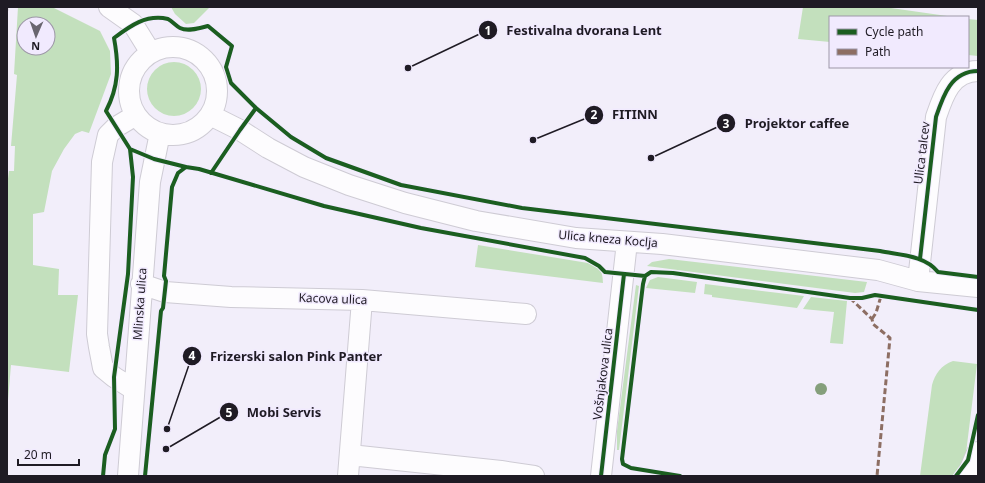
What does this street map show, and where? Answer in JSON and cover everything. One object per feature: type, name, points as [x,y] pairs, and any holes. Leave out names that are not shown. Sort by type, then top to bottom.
[{"type":"main road","points":[[968,476],[978,453]]},
{"type":"street","points":[[109,7],[133,24],[151,53]]},
{"type":"street","points":[[167,48],[183,48],[198,55],[206,62],[214,74],[217,89],[217,98],[210,115],[194,130],[183,134],[171,135],[160,133],[151,129],[136,115],[129,96],[131,81],[136,67],[151,53],[167,48]]},
{"type":"street","name":"Ulica talcev","points":[[918,281],[936,117],[948,87],[958,78],[972,71],[978,71]]},
{"type":"street","points":[[133,389],[114,377],[104,368],[98,334],[102,162],[108,135],[116,127],[136,115]]},
{"type":"street","name":"Ulica kneza Koclja","points":[[210,115],[240,130],[304,168],[349,185],[405,203],[476,221],[576,238],[662,244],[878,270],[918,281],[978,287]]},
{"type":"street","name":"Mlinska ulica","points":[[128,476],[133,389],[150,182],[160,133]]},
{"type":"street","name":"Vošnjakova ulica","points":[[601,476],[627,242]]},
{"type":"street","name":"Kacova ulica","points":[[141,284],[165,292],[209,295],[362,300],[526,314]]},
{"type":"street","points":[[348,476],[362,300]]},
{"type":"street","points":[[350,456],[501,471],[534,476]]},
{"type":"green space","points":[[18,7],[52,7],[100,31],[110,51],[111,74],[89,133],[82,131],[75,134],[64,149],[52,171],[44,212],[33,214],[33,265],[59,269],[58,295],[78,295],[69,372],[11,365],[7,412],[7,186],[9,171],[14,171],[15,146],[11,146],[17,75],[14,74],[16,40],[16,56],[56,56],[56,16],[17,16]]},
{"type":"green space","points":[[171,7],[210,7],[194,23],[186,24],[175,14]]},
{"type":"green space","points":[[803,7],[884,7],[947,16],[829,16],[829,42],[798,39]]},
{"type":"green space","points":[[969,19],[978,20],[978,56],[969,55]]},
{"type":"green space","points":[[169,62],[179,62],[193,70],[199,79],[201,89],[199,99],[193,108],[179,116],[169,116],[159,111],[152,104],[147,94],[147,84],[152,74],[159,67]]},
{"type":"green space","points":[[478,245],[588,263],[600,270],[603,283],[475,267]]},
{"type":"green space","points":[[669,259],[867,282],[864,292],[855,293],[647,266],[652,262]]},
{"type":"green space","points":[[658,277],[697,282],[695,293],[646,288],[650,280]]},
{"type":"green space","points":[[705,284],[804,296],[797,308],[712,297],[712,295],[704,294]]},
{"type":"green space","points":[[636,285],[639,286],[619,450],[617,450],[617,431]]},
{"type":"green space","points":[[811,297],[847,301],[843,344],[830,343],[834,312],[803,309]]},
{"type":"green space","points":[[953,361],[977,364],[966,453],[962,463],[952,476],[920,476],[932,385],[939,370]]},
{"type":"marked path","points":[[872,319],[876,313],[881,296]]},
{"type":"marked path","points":[[850,298],[872,319],[873,324],[890,338],[877,476]]},
{"type":"cycle path","points":[[103,476],[105,455],[115,429],[114,377],[128,274],[133,177],[130,149],[106,111],[116,84],[117,75],[117,57],[114,38],[132,25],[153,18],[168,19],[180,28],[187,30],[208,26],[232,46],[226,67],[231,83],[256,108],[291,137],[326,158],[401,185],[522,208],[880,251],[919,259],[933,266],[938,272],[978,277]]},
{"type":"cycle path","points":[[920,259],[936,117],[945,93],[955,80],[961,75],[978,71]]},
{"type":"cycle path","points":[[211,173],[256,108]]},
{"type":"cycle path","points":[[130,149],[154,159],[186,167]]},
{"type":"cycle path","points":[[145,476],[161,311],[163,308],[166,281],[164,276],[172,187],[178,173],[186,167],[199,169],[324,206],[421,228],[585,258],[599,266],[605,272],[645,276],[651,272],[673,273],[850,298],[862,298],[875,295],[978,310]]},
{"type":"cycle path","points":[[601,476],[624,274]]},
{"type":"cycle path","points":[[645,276],[622,459],[623,464],[631,468],[680,476]]},
{"type":"cycle path","points":[[956,476],[968,460],[978,415]]},
{"type":"place","name":"Festivalna dvorana Lent","points":[[408,68]]},
{"type":"place","name":"FITINN","points":[[533,140]]},
{"type":"place","name":"Projektor caffee","points":[[651,158]]},
{"type":"place","name":"Frizerski salon Pink Panter","points":[[167,429]]},
{"type":"place","name":"Mobi Servis","points":[[166,449]]}]
